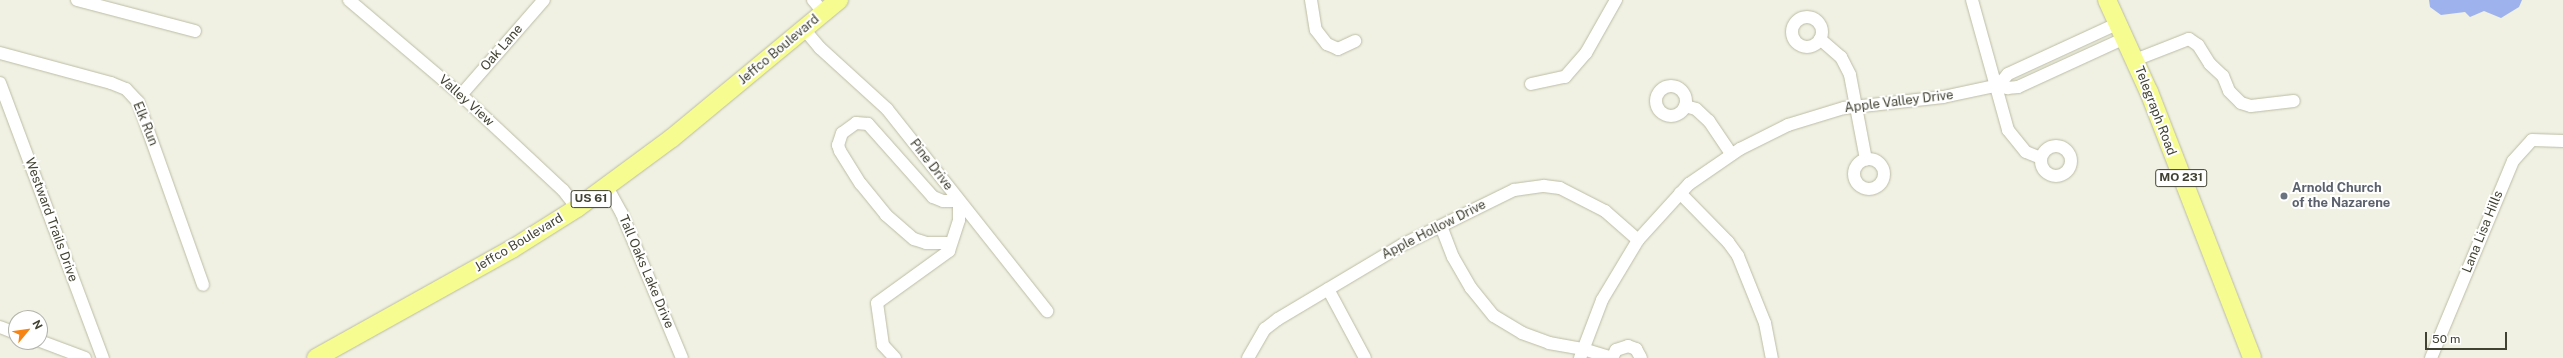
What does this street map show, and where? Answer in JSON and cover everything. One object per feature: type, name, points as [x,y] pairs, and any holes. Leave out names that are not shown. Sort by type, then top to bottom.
[{"type":"main road","name":"Jeffco Boulevard","points":[[316,358],[512,249],[577,208],[704,113],[804,29],[819,6],[839,0]]},
{"type":"main road","name":"Telegraph Road","points":[[2107,0],[2135,60],[2252,358]]},
{"type":"street","points":[[77,0],[92,2],[195,31]]},
{"type":"street","name":"Valley View","points":[[349,0],[461,95],[563,190],[577,208]]},
{"type":"street","name":"Oak Lane","points":[[461,95],[544,0]]},
{"type":"street","points":[[1311,0],[1316,30],[1327,44],[1338,49],[1355,42]]},
{"type":"street","points":[[1531,84],[1565,77],[1586,53],[1616,0]]},
{"type":"street","points":[[1972,0],[2012,136],[2026,152],[2041,158]]},
{"type":"street","name":"Pine Drive","points":[[804,29],[820,48],[887,109],[1046,311]]},
{"type":"street","name":"Apple Valley Drive","points":[[1582,353],[1609,286],[1638,240],[1680,193],[1731,154],[1788,125],[1856,106],[1943,97],[1998,85],[2013,88],[2027,83],[2122,30]]},
{"type":"street","points":[[1820,39],[1835,49],[1846,65],[1856,106],[1866,160]]},
{"type":"street","points":[[2135,60],[2189,39],[2198,45],[2210,64],[2222,76],[2230,91],[2241,103],[2252,106],[2294,101]]},
{"type":"street","name":"Elk Run","points":[[0,53],[111,83],[126,90],[138,102],[204,285]]},
{"type":"street","name":"Westward Trails Drive","points":[[0,83],[103,358]]},
{"type":"street","points":[[1686,106],[1706,117],[1731,154]]},
{"type":"street","points":[[895,358],[883,345],[877,303],[949,251],[959,220],[959,201],[944,201],[933,197],[868,124],[856,123],[842,133],[838,145],[840,151],[861,184],[886,215],[914,239],[926,243],[951,243]]},
{"type":"street","name":"Lana Lisa Hills","points":[[2431,358],[2513,160],[2532,140],[2563,140]]},
{"type":"street","name":"Apple Hollow Drive","points":[[1248,358],[1265,329],[1328,289],[1402,245],[1514,190],[1544,186],[1560,188],[1605,211],[1638,240]]},
{"type":"street","name":"Tall Oaks Lake Drive","points":[[607,187],[622,214],[682,358]]},
{"type":"street","points":[[1680,193],[1738,256],[1765,323],[1772,358]]},
{"type":"street","points":[[1441,226],[1453,257],[1471,288],[1494,316],[1522,333],[1582,353],[1612,358],[1616,350],[1628,346],[1636,349],[1641,358]]},
{"type":"street","points":[[1328,289],[1365,358]]},
{"type":"street","points":[[48,344],[85,358]]},
{"type":"water","points":[[2429,0],[2522,0],[2519,7],[2501,18],[2484,11],[2470,17],[2465,12],[2441,15],[2430,7]]},
{"type":"place","name":"Arnold Church of the Nazarene","points":[[2284,196]]}]
